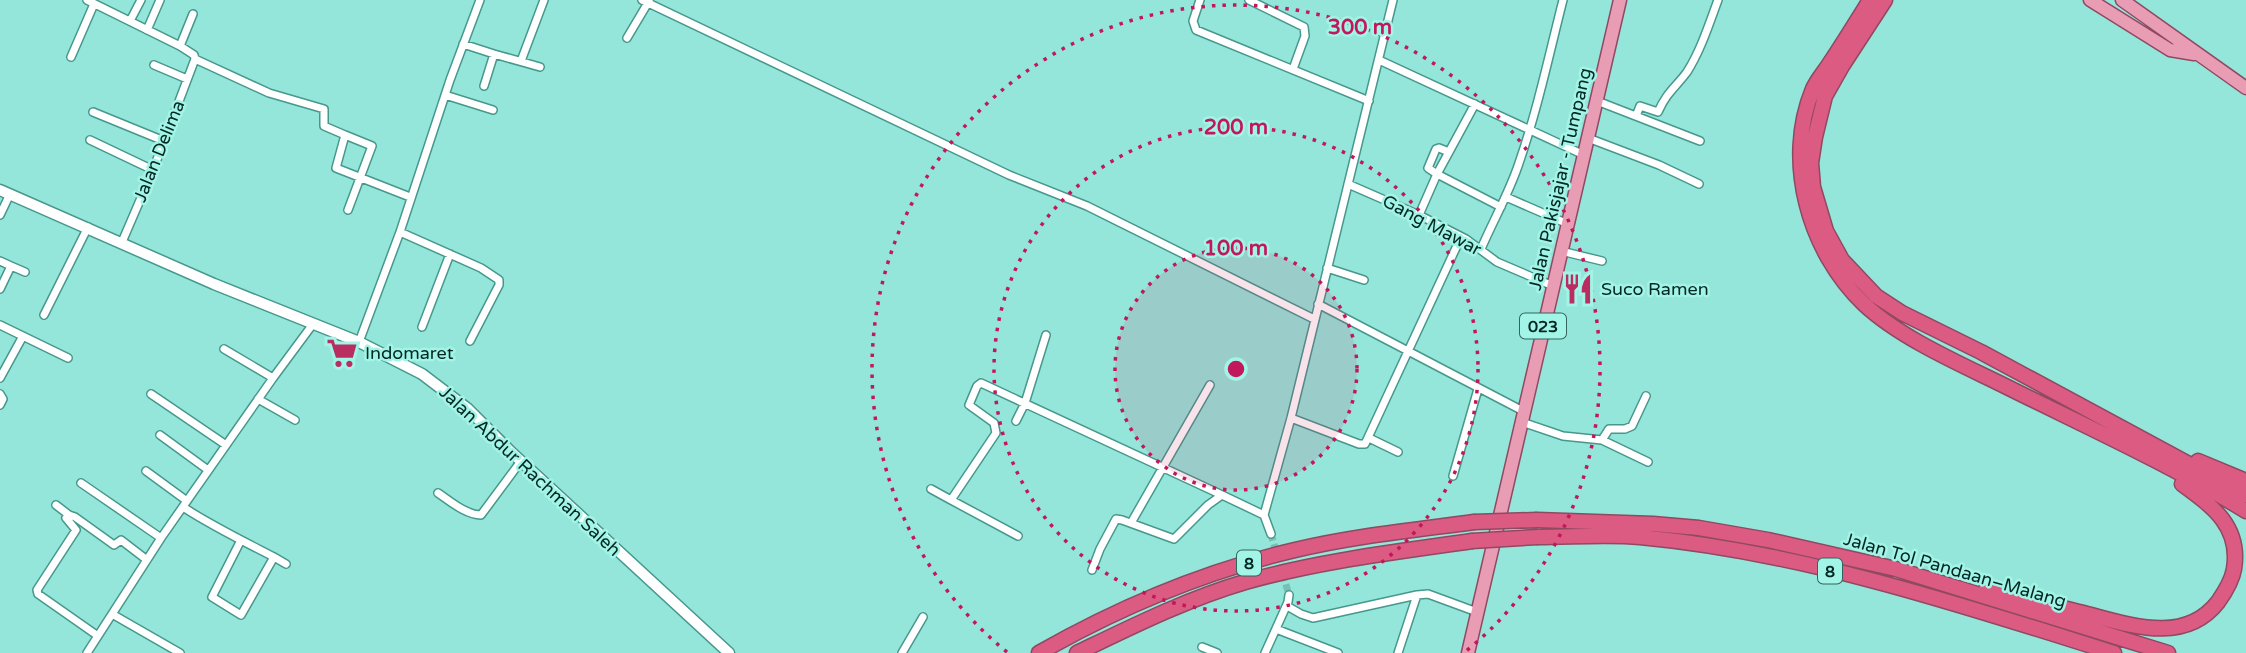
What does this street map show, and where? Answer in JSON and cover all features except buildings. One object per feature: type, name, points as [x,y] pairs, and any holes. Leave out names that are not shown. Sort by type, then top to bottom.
[{"type":"highway","points":[[1870,0],[1813,89],[1802,135],[1803,190],[1819,241],[1836,271],[1864,304],[1891,326],[1972,370],[2246,495]]},
{"type":"highway","points":[[1885,0],[1825,96],[1815,137],[1811,163],[1813,187],[1826,231],[1842,260],[1876,296],[1902,313],[1980,352],[2141,445],[2246,511]]},
{"type":"highway","points":[[2141,445],[2246,481]]},
{"type":"highway","points":[[1933,580],[1953,581],[2145,628],[2173,628],[2193,623],[2205,616],[2225,592],[2232,577],[2234,547],[2227,525],[2220,514],[2141,445]]},
{"type":"highway","name":"Jalan Tol Pandaan–Malang","points":[[1039,653],[1140,602],[1294,550],[1357,537],[1474,522],[1537,520],[1699,528],[1825,552],[1933,580],[2168,653]]},
{"type":"highway","name":"Jalan Tol Pandaan–Malang","points":[[1077,653],[1205,595],[1245,582],[1330,562],[1472,541],[1538,537],[1637,537],[1772,556],[1987,613],[2114,653]]},
{"type":"main road","name":"Jalan Pakisjajar - Tumpang","points":[[1468,653],[1620,0]]},
{"type":"main road","points":[[2090,0],[2170,50],[2197,55]]},
{"type":"main road","points":[[2122,0],[2246,88]]},
{"type":"street","points":[[130,21],[141,0]]},
{"type":"street","points":[[147,30],[160,0]]},
{"type":"street","points":[[359,342],[400,232],[444,95],[480,0]]},
{"type":"street","points":[[521,61],[544,0]]},
{"type":"street","points":[[1200,0],[1192,21],[1196,30],[1369,102]]},
{"type":"street","points":[[1249,0],[1304,27],[1305,36],[1293,69]]},
{"type":"street","points":[[1271,534],[1264,515],[1291,418],[1393,0]]},
{"type":"street","points":[[1480,249],[1506,197],[1530,130],[1563,0]]},
{"type":"street","points":[[1636,116],[1641,106],[1658,112],[1667,93],[1686,73],[1697,54],[1718,0]]},
{"type":"street","points":[[627,38],[646,1],[1009,175],[1100,212],[1314,319]]},
{"type":"street","points":[[71,57],[91,2],[180,47],[194,55],[195,60],[269,93],[324,109],[324,127],[372,146],[348,210]]},
{"type":"street","points":[[180,47],[193,14]]},
{"type":"street","points":[[463,44],[540,67]]},
{"type":"street","points":[[484,86],[494,54]]},
{"type":"street","name":"Jalan Delima","points":[[122,242],[195,60]]},
{"type":"street","points":[[1378,60],[1584,155]]},
{"type":"street","points":[[154,65],[187,79]]},
{"type":"street","points":[[444,95],[493,110]]},
{"type":"street","points":[[1597,102],[1700,141]]},
{"type":"street","points":[[1419,215],[1437,174],[1475,104]]},
{"type":"street","points":[[93,112],[164,141]]},
{"type":"street","points":[[345,135],[336,168],[410,197]]},
{"type":"street","points":[[1588,138],[1659,165],[1699,184]]},
{"type":"street","points":[[89,140],[153,170]]},
{"type":"street","points":[[1449,152],[1436,149],[1428,168],[1501,207]]},
{"type":"street","name":"Gang Mawar","points":[[1348,184],[1419,215],[1461,237],[1497,262],[1553,286]]},
{"type":"street","points":[[0,215],[5,192]]},
{"type":"street","name":"Jalan Abdur Rachman Saleh","points":[[5,192],[214,284],[359,342],[422,374],[450,394],[729,653]]},
{"type":"street","points":[[1506,197],[1567,224]]},
{"type":"street","points":[[44,315],[88,227]]},
{"type":"street","points":[[400,232],[481,268],[499,280],[499,285],[470,341]]},
{"type":"street","points":[[1291,418],[1365,444],[1461,237]]},
{"type":"street","points":[[1562,251],[1602,261]]},
{"type":"street","points":[[422,327],[450,254]]},
{"type":"street","points":[[0,261],[25,272]]},
{"type":"street","points":[[0,289],[11,266]]},
{"type":"street","points":[[1327,268],[1364,281]]},
{"type":"street","points":[[1318,304],[1478,389],[1522,416],[1572,438],[1602,440],[1648,461]]},
{"type":"street","points":[[87,653],[161,538],[313,324]]},
{"type":"street","points":[[0,325],[68,358]]},
{"type":"street","points":[[1016,421],[1025,402],[1046,335]]},
{"type":"street","points":[[0,378],[23,336]]},
{"type":"street","points":[[224,349],[273,378]]},
{"type":"street","points":[[951,500],[996,433],[993,423],[969,405],[979,383],[985,383],[1264,515]]},
{"type":"street","points":[[1131,523],[1210,386]]},
{"type":"street","points":[[1453,476],[1478,389]]},
{"type":"street","points":[[0,394],[3,399],[0,405]]},
{"type":"street","points":[[151,394],[226,445]]},
{"type":"street","points":[[1602,440],[1609,429],[1632,426],[1646,396]]},
{"type":"street","points":[[258,399],[295,420]]},
{"type":"street","points":[[160,435],[208,470]]},
{"type":"street","points":[[1369,438],[1398,452]]},
{"type":"street","points":[[438,493],[477,516],[481,515],[522,461]]},
{"type":"street","points":[[146,471],[205,521],[286,564]]},
{"type":"street","points":[[81,483],[161,538]]},
{"type":"street","points":[[931,489],[1018,536]]},
{"type":"street","points":[[1092,570],[1116,519],[1174,539],[1222,495]]},
{"type":"street","points":[[56,505],[86,523],[114,545],[121,540],[147,560]]},
{"type":"street","points":[[66,513],[66,521],[76,530],[37,590],[38,594],[98,636]]},
{"type":"street","points":[[241,540],[212,597],[239,615],[243,614],[274,557]]},
{"type":"street","points":[[1287,606],[1313,618],[1428,594],[1477,612]]},
{"type":"street","points":[[1265,653],[1287,606],[1289,595]]},
{"type":"street","points":[[1398,653],[1417,595]]},
{"type":"street","points":[[112,614],[180,653]]},
{"type":"street","points":[[902,653],[923,617]]},
{"type":"street","points":[[1276,629],[1338,653]]},
{"type":"street","points":[[1202,647],[1217,653]]},
{"type":"tunnel","points":[[1271,534],[1289,595]]},
{"type":"place","name":"Suco Ramen","points":[[1578,289]]},
{"type":"place","name":"Indomaret","points":[[342,353]]}]
